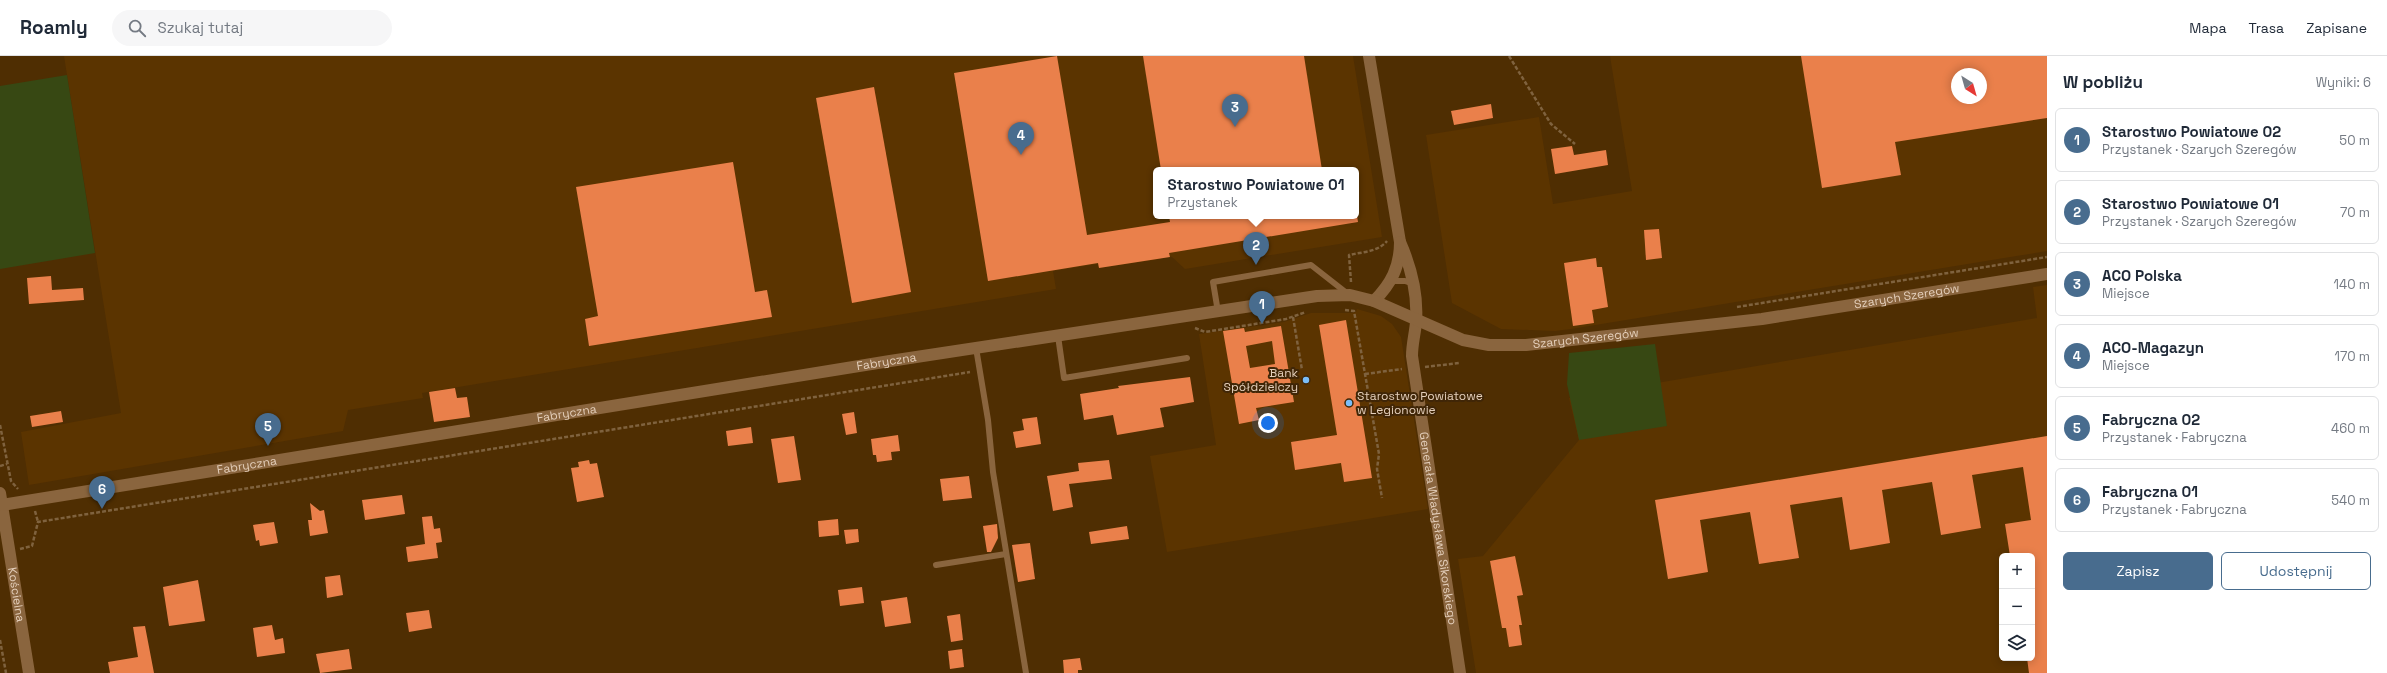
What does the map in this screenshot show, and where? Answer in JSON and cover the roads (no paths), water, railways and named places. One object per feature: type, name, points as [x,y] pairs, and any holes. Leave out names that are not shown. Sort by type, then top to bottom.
[{"type":"street","name":"Generała Władysława Sikorskiego","points":[[1369,56],[1400,242],[1409,263],[1414,284],[1416,321],[1412,356],[1460,673]]},
{"type":"street","name":"Generała Władysława Sikorskiego","points":[[1374,302],[1391,281],[1398,265],[1400,242]]},
{"type":"street","name":"Szarych Szeregów","points":[[1131,325],[1317,296],[1350,289],[1374,302],[1416,321],[1469,342],[1489,346],[1526,345],[1762,319],[2047,274]]},
{"type":"street","name":"Fabryczna","points":[[1,501],[1131,325]]},
{"type":"street","name":"Kościelna","points":[[1,501],[29,673]]},
{"type":"lane","points":[[1218,312],[1213,282],[1311,265],[1350,289]]},
{"type":"lane","points":[[1391,281],[1405,281],[1414,284]]},
{"type":"lane","points":[[1058,336],[1064,378],[1187,358]]},
{"type":"lane","points":[[976,348],[1006,554],[1026,673]]},
{"type":"lane","points":[[936,565],[1006,554]]},
{"type":"place","name":"ACO Polska","points":[[1235,127]]},
{"type":"place","name":"ACO-Magazyn","points":[[1021,155]]},
{"type":"place","name":"Starostwo Powiatowe 01","points":[[1256,265]]},
{"type":"place","name":"Starostwo Powiatowe 02","points":[[1262,324]]},
{"type":"place","name":"Bank Spółdzielczy","points":[[1306,380]]},
{"type":"place","name":"Starostwo Powiatowe w Legionowie","points":[[1349,403]]},
{"type":"place","name":"Fabryczna 02","points":[[268,446]]},
{"type":"place","name":"Fabryczna 01","points":[[102,509]]}]
